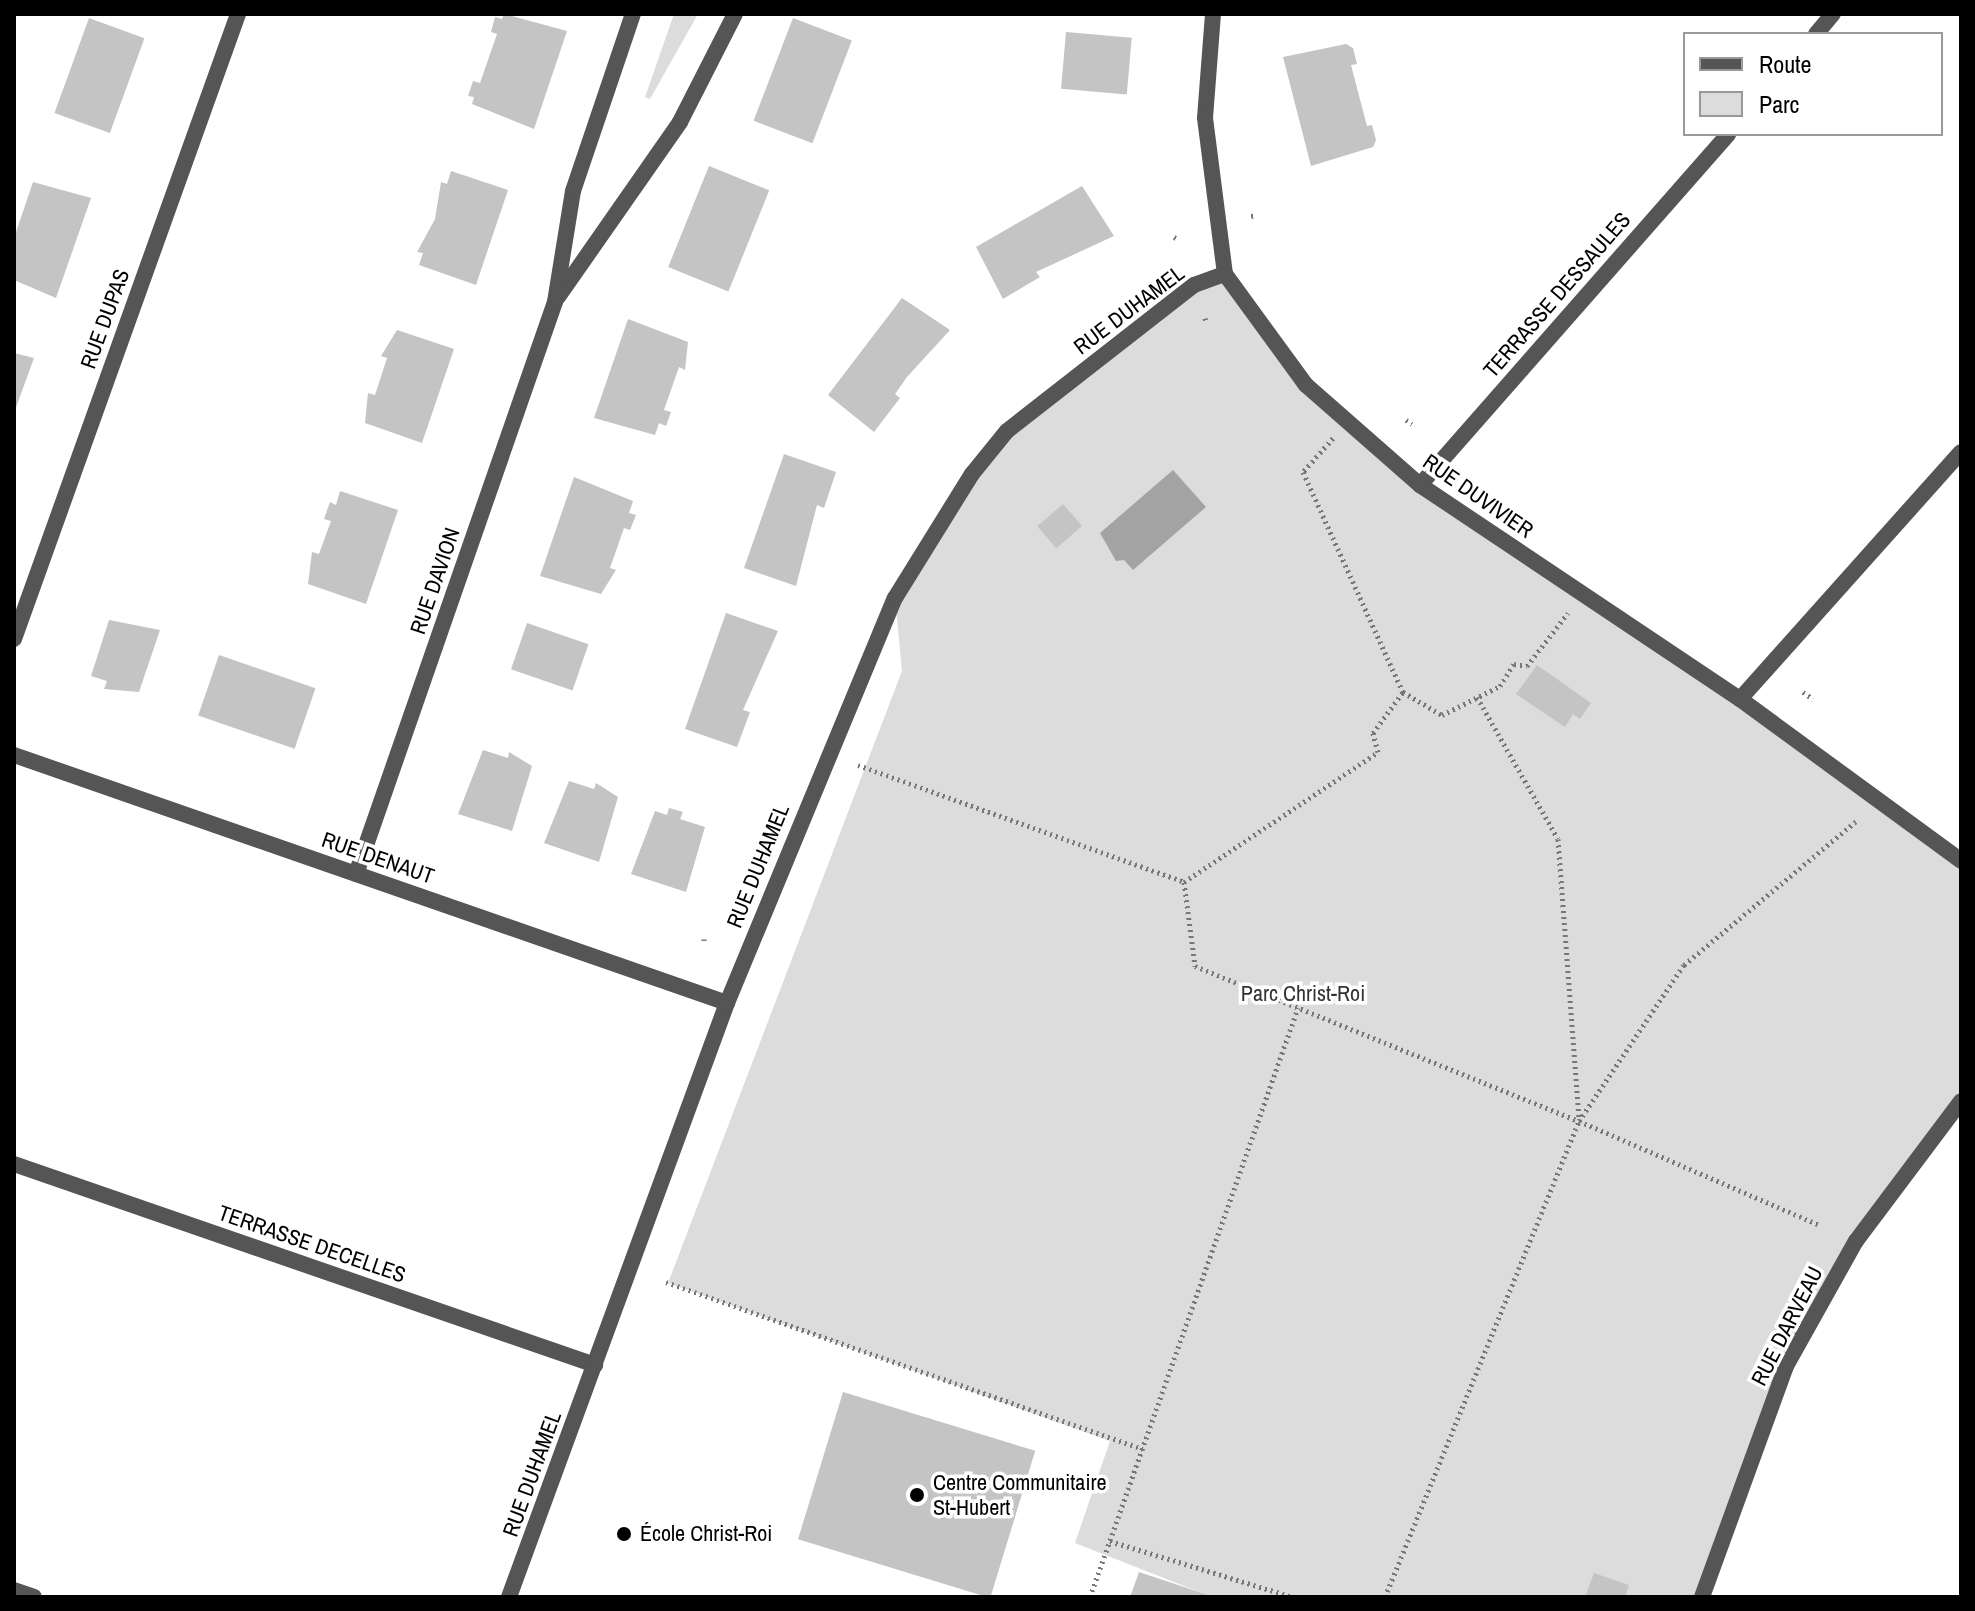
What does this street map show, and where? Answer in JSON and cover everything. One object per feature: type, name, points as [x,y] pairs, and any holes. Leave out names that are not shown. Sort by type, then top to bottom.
[{"type":"street","name":"RUE DUPAS","points":[[14,639],[238,14]]},
{"type":"street","name":"RUE DAVION","points":[[356,874],[555,302],[573,191],[633,14]]},
{"type":"street","name":"RUE DAVION","points":[[555,302],[680,122],[735,14]]},
{"type":"street","name":"RUE DUVIVIER","points":[[1213,14],[1205,118],[1225,274],[1306,385],[1420,485],[1740,699],[1961,861]]},
{"type":"street","points":[[1818,32],[1833,14]]},
{"type":"street","name":"TERRASSE DESSAULES","points":[[1420,485],[1726,136]]},
{"type":"street","name":"RUE DUHAMEL","points":[[509,1597],[727,1003],[862,666],[895,598],[972,474],[1007,431],[1194,285],[1225,274]]},
{"type":"street","points":[[1740,699],[1961,452]]},
{"type":"street","name":"RUE DENAUT","points":[[14,755],[727,1003]]},
{"type":"street","name":"RUE DARVEAU","points":[[1702,1597],[1786,1366],[1856,1241],[1961,1101]]},
{"type":"street","name":"TERRASSE DECELLES","points":[[14,1164],[595,1365]]},
{"type":"street","points":[[14,1590],[34,1597]]},
{"type":"path","points":[[1346,421],[1303,472],[1403,692],[1442,715],[1500,686],[1514,664],[1527,666],[1582,593]]},
{"type":"path","points":[[1184,882],[1378,752],[1373,733],[1403,692]]},
{"type":"path","points":[[1803,692],[1813,699]]},
{"type":"path","points":[[1477,697],[1558,839],[1579,1121]]},
{"type":"path","points":[[858,765],[1184,882]]},
{"type":"path","points":[[1385,1597],[1579,1121],[1684,965],[1856,821]]},
{"type":"path","points":[[1184,882],[1195,966],[1579,1121],[1819,1225]]},
{"type":"path","points":[[1090,1597],[1298,1008]]},
{"type":"path","points":[[666,1282],[1143,1449]]},
{"type":"path","points":[[1110,1541],[1293,1597]]},
{"type":"green space","points":[[674,14],[698,14],[650,99],[645,97]]},
{"type":"green space","name":"Parc Christ-Roi","points":[[1225,274],[1306,385],[1420,485],[1961,861],[1961,1101],[1856,1241],[1786,1366],[1702,1597],[1212,1597],[1075,1543],[1110,1441],[668,1283],[902,671],[895,598],[1007,431],[1194,285]]},
{"type":"shaded area","points":[[1173,470],[1206,507],[1133,570],[1124,560],[1116,561],[1100,533]]},
{"type":"building","points":[[504,14],[567,31],[534,129],[472,104],[474,97],[468,96],[473,81],[480,83],[497,34],[491,32],[495,17],[502,19]]},
{"type":"building","points":[[89,18],[144,38],[110,133],[54,113]]},
{"type":"building","points":[[793,18],[852,41],[812,143],[754,121]]},
{"type":"building","points":[[1066,32],[1132,38],[1127,95],[1061,89]]},
{"type":"building","points":[[1346,44],[1353,48],[1357,64],[1351,65],[1367,126],[1372,125],[1376,140],[1373,147],[1311,166],[1283,57]]},
{"type":"building","points":[[709,166],[769,190],[728,291],[668,267]]},
{"type":"building","points":[[451,171],[508,190],[476,285],[419,265],[423,253],[417,252],[435,219],[441,182],[447,184]]},
{"type":"building","points":[[33,182],[91,198],[56,298],[14,280],[14,238]]},
{"type":"building","points":[[1082,186],[1114,236],[1036,272],[1040,277],[1003,299],[976,247]]},
{"type":"building","points":[[902,298],[950,330],[907,377],[895,394],[900,398],[874,432],[828,395]]},
{"type":"building","points":[[628,319],[688,342],[685,370],[679,367],[664,410],[671,412],[666,426],[659,423],[655,435],[594,418]]},
{"type":"building","points":[[397,330],[454,349],[422,443],[365,423],[368,393],[375,395],[387,358],[381,356]]},
{"type":"building","points":[[14,353],[34,358],[14,413]]},
{"type":"building","points":[[784,454],[836,472],[824,508],[817,505],[796,586],[744,568]]},
{"type":"building","points":[[574,477],[633,501],[629,513],[636,515],[630,530],[624,528],[610,568],[616,570],[601,594],[540,576]]},
{"type":"building","points":[[340,491],[398,510],[366,604],[308,584],[312,552],[319,554],[331,521],[324,519],[330,502],[336,505]]},
{"type":"building","points":[[1063,504],[1082,526],[1056,548],[1037,526]]},
{"type":"building","points":[[726,613],[778,631],[743,710],[750,712],[737,747],[685,729]]},
{"type":"building","points":[[109,620],[160,630],[139,692],[104,689],[107,681],[91,676]]},
{"type":"building","points":[[527,623],[588,644],[573,690],[511,669]]},
{"type":"building","points":[[219,655],[315,688],[295,749],[198,716]]},
{"type":"building","points":[[1537,665],[1591,703],[1580,719],[1573,714],[1565,727],[1516,694]]},
{"type":"building","points":[[483,750],[508,758],[509,752],[532,766],[512,831],[458,814]]},
{"type":"building","points":[[569,781],[594,789],[596,783],[618,797],[599,862],[544,843]]},
{"type":"building","points":[[669,808],[683,812],[680,819],[705,827],[686,892],[631,874],[655,811],[667,815]]},
{"type":"building","name":"Centre Communitaire St-Hubert","points":[[843,1392],[1035,1451],[991,1597],[798,1539]]},
{"type":"building","points":[[1139,1572],[1211,1596],[1211,1597],[1130,1597]]},
{"type":"building","points":[[1594,1573],[1629,1585],[1625,1597],[1585,1597]]},
{"type":"place","name":"Centre Communitaire St-Hubert","points":[[917,1495]]},
{"type":"place","name":"École Christ-Roi","points":[[624,1534]]}]
